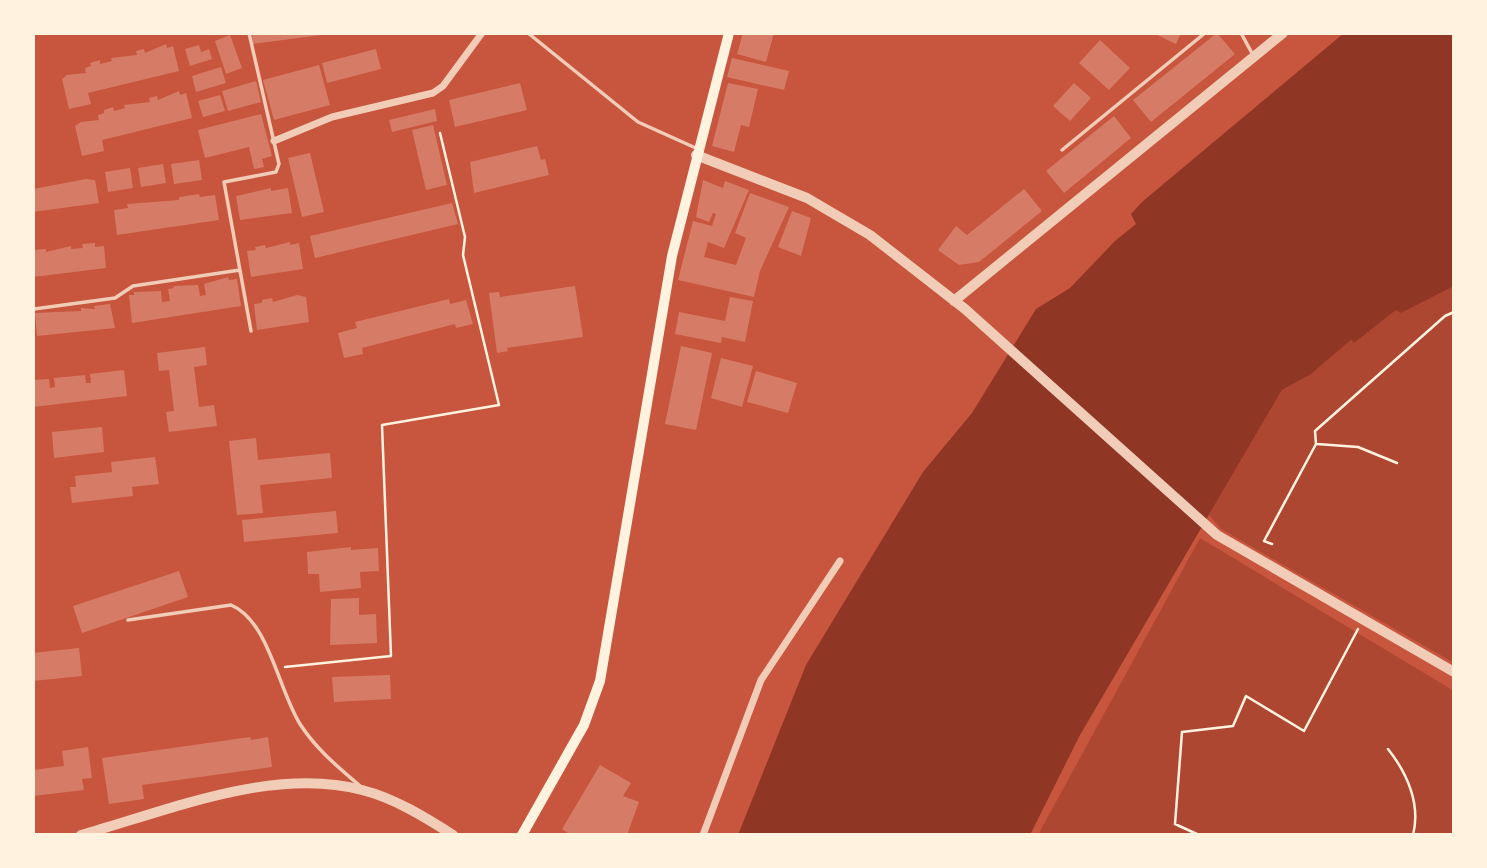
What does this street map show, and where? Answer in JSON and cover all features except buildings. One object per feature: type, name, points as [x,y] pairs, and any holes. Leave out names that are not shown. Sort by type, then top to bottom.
[{"type":"main road","points":[[522,835],[584,724],[600,681],[672,256],[729,33]]},
{"type":"street","points":[[274,141],[332,117],[433,93],[443,86],[482,33]]},
{"type":"street","points":[[954,301],[1283,33]]},
{"type":"street","points":[[697,152],[807,198],[845,219],[965,309],[1217,535],[1454,672]]},
{"type":"street","points":[[703,835],[761,680],[840,561]]},
{"type":"street","points":[[81,835],[251,788],[312,783],[364,790],[397,803],[453,835]]},
{"type":"lane","points":[[249,33],[279,164],[276,172],[224,182],[251,331]]},
{"type":"lane","points":[[528,33],[638,122],[697,152]]},
{"type":"lane","points":[[1062,150],[1205,33]]},
{"type":"lane","points":[[1241,33],[1254,57]]},
{"type":"lane","points":[[34,309],[115,298],[132,286],[240,270]]},
{"type":"lane","points":[[128,620],[231,605],[245,611],[261,636],[293,712],[312,740],[364,790]]},
{"type":"path","points":[[275,670],[296,664],[391,656],[382,425],[499,405],[463,255],[465,237],[440,133]]},
{"type":"path","points":[[1272,544],[1264,541],[1316,444],[1315,430],[1445,316],[1454,312]]},
{"type":"path","points":[[1316,444],[1358,447],[1398,463]]},
{"type":"path","points":[[1199,835],[1175,824],[1182,732],[1233,726],[1246,696],[1304,731],[1364,619]]},
{"type":"path","points":[[1388,749],[1399,763],[1413,797],[1416,816],[1413,835]]},
{"type":"shaded area","points":[[1344,33],[1454,33],[1454,286],[1401,313],[1396,310],[1354,343],[1351,340],[1311,374],[1282,390],[1080,735],[1030,835],[738,835],[806,665],[923,472],[972,413],[1036,309],[1070,288],[1115,241],[1136,224],[1131,214],[1142,202]]},
{"type":"shaded area","points":[[1454,286],[1454,663],[1221,529],[1209,515],[1282,390],[1311,374],[1351,340],[1354,343],[1396,310],[1401,313]]},
{"type":"shaded area","points":[[1200,538],[1454,691],[1454,835],[1038,835]]}]
